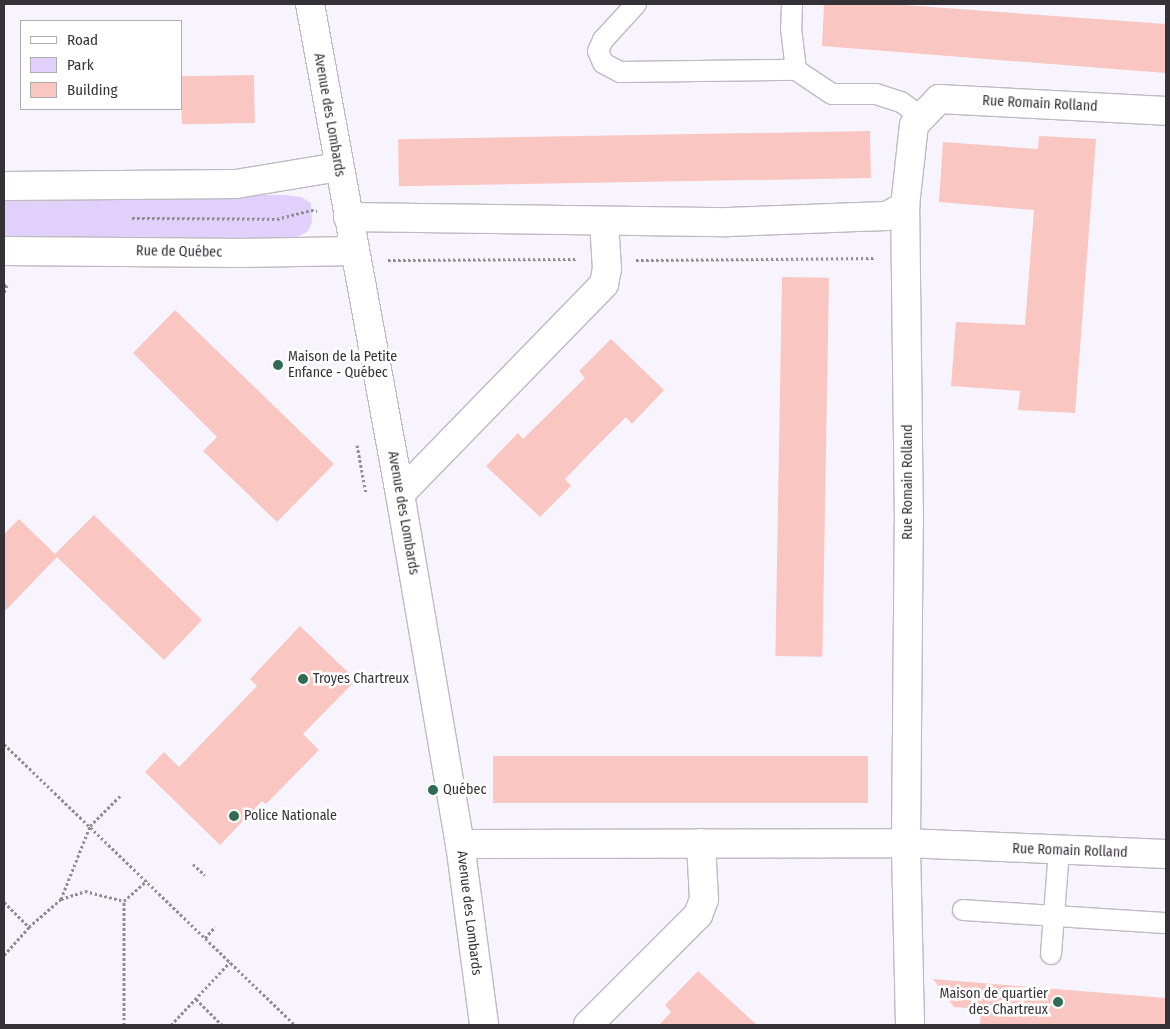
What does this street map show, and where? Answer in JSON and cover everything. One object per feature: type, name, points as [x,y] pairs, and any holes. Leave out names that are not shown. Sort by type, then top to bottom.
[{"type":"street","name":"Avenue des Lombards","points":[[310,4],[400,494],[460,844],[484,1025]]},
{"type":"street","name":"Rue Romain Rolland","points":[[1166,111],[939,99],[914,125],[905,206],[909,524],[906,843],[1059,851],[1166,854]]},
{"type":"street","points":[[4,186],[236,184],[339,167]]},
{"type":"street","points":[[348,217],[728,222],[887,216],[905,206]]},
{"type":"street","points":[[400,494],[604,284],[607,269],[604,221]]},
{"type":"street","name":"Rue de Québec","points":[[4,251],[242,253],[354,251]]},
{"type":"street","points":[[588,1025],[698,914],[704,899],[701,843]]},
{"type":"street","points":[[460,844],[906,843],[910,1025]]},
{"type":"lane","points":[[636,4],[603,40],[598,51],[603,63],[620,72],[796,70],[832,94],[876,94],[901,102],[922,117]]},
{"type":"lane","points":[[792,4],[791,28],[796,70]]},
{"type":"lane","points":[[1051,954],[1059,851]]},
{"type":"lane","points":[[963,910],[1166,923]]},
{"type":"path","points":[[274,178],[279,251]]},
{"type":"path","points":[[4,285],[7,285],[4,293]]},
{"type":"path","points":[[4,744],[147,880],[295,1025]]},
{"type":"path","points":[[61,899],[90,826],[121,795]]},
{"type":"path","points":[[193,864],[205,874]]},
{"type":"path","points":[[124,1025],[124,901],[147,880]]},
{"type":"path","points":[[4,955],[30,927],[61,899],[85,891],[124,901]]},
{"type":"path","points":[[4,902],[30,927]]},
{"type":"path","points":[[205,938],[214,927]]},
{"type":"path","points":[[171,1025],[230,962]]},
{"type":"path","points":[[196,999],[222,1025]]},
{"type":"green space","points":[[4,194],[285,195],[301,197],[311,203],[312,222],[308,231],[296,238],[4,240]]},
{"type":"building","points":[[824,4],[890,4],[1166,24],[1166,73],[822,46]]},
{"type":"building","points":[[254,75],[255,123],[182,124],[182,76]]},
{"type":"building","points":[[870,131],[871,178],[399,186],[398,139]]},
{"type":"building","points":[[1039,136],[1096,139],[1075,413],[1018,410],[1020,391],[951,386],[956,322],[1025,325],[1034,210],[939,202],[943,142],[1038,149]]},
{"type":"building","points":[[782,277],[829,278],[822,657],[775,656]]},
{"type":"building","points":[[175,310],[334,464],[277,522],[203,451],[217,437],[133,353]]},
{"type":"building","points":[[611,339],[664,390],[632,424],[626,417],[596,447],[565,479],[571,486],[540,517],[486,466],[518,433],[523,439],[585,378],[579,371]]},
{"type":"building","points":[[94,515],[202,620],[164,660],[57,557],[4,612],[4,534],[19,519],[55,554]]},
{"type":"building","points":[[300,626],[356,680],[303,734],[319,750],[266,804],[262,801],[220,845],[145,772],[164,752],[179,767],[257,686],[250,679]]},
{"type":"building","points":[[493,756],[868,756],[868,803],[493,803]]},
{"type":"building","points":[[698,971],[757,1025],[659,1025],[671,1012],[665,1005]]},
{"type":"building","name":"Maison de quartier des Chartreux","points":[[933,979],[1166,998],[1166,1025],[980,1025],[981,1009],[954,1007]]},
{"type":"place","name":"Maison de la Petite Enfance - Québec","points":[[278,365]]},
{"type":"place","name":"Troyes Chartreux","points":[[303,679]]},
{"type":"place","name":"Québec","points":[[433,790]]},
{"type":"place","name":"Police Nationale","points":[[234,816]]},
{"type":"place","name":"Maison de quartier des Chartreux","points":[[1058,1002]]}]
